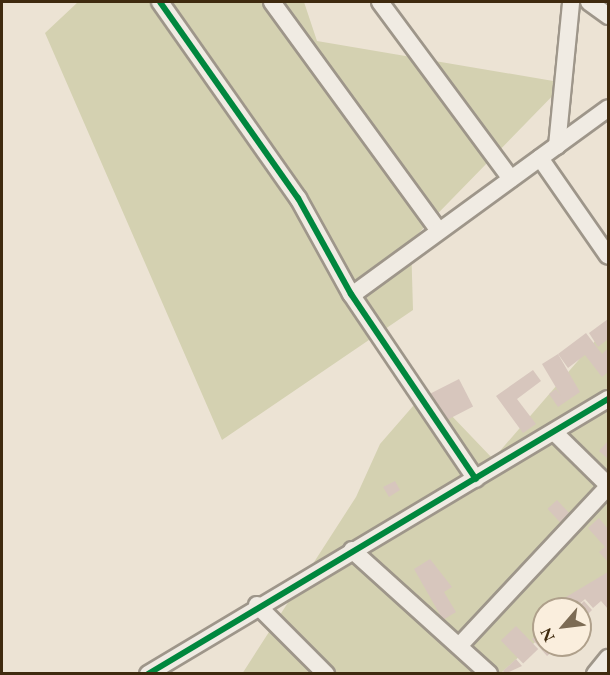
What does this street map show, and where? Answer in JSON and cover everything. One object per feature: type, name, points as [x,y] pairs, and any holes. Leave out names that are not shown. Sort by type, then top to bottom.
[{"type":"street","points":[[160,2],[298,198],[352,295],[476,478]]},
{"type":"street","points":[[272,2],[439,231]]},
{"type":"street","points":[[380,2],[511,179]]},
{"type":"street","points":[[557,146],[571,2]]},
{"type":"street","points":[[589,2],[609,16]]},
{"type":"street","points":[[352,295],[609,108]]},
{"type":"street","points":[[540,158],[609,256]]},
{"type":"street","points":[[148,674],[257,605],[555,433],[609,399]]},
{"type":"street","points":[[459,646],[609,486],[555,433]]},
{"type":"street","points":[[352,550],[489,674]]},
{"type":"street","points":[[257,605],[326,674]]},
{"type":"street","points":[[594,674],[609,658]]},
{"type":"shaded area","points":[[78,2],[304,2],[317,41],[565,83],[411,241],[413,310],[222,440],[45,33]]},
{"type":"shaded area","points":[[608,326],[608,579],[587,597],[532,597],[532,645],[501,673],[242,674],[356,497],[380,444],[427,390],[493,459]]},
{"type":"building","points":[[608,319],[608,339],[598,347],[589,333]]},
{"type":"building","points":[[586,333],[602,354],[608,348],[608,372],[602,377],[585,355],[568,368],[558,354]]},
{"type":"building","points":[[558,354],[580,392],[558,407],[549,394],[556,389],[561,396],[542,364]]},
{"type":"building","points":[[533,370],[541,381],[517,399],[536,424],[523,433],[496,396]]},
{"type":"building","points":[[459,379],[473,407],[445,421],[430,394]]},
{"type":"building","points":[[608,441],[608,459],[599,451]]},
{"type":"building","points":[[395,481],[400,490],[389,497],[383,487]]},
{"type":"building","points":[[557,500],[572,516],[562,525],[547,509]]},
{"type":"building","points":[[599,518],[608,529],[608,562],[599,552],[605,547],[588,528]]},
{"type":"building","points":[[430,559],[452,587],[444,592],[456,612],[443,620],[414,569]]},
{"type":"building","points":[[608,572],[608,609],[601,601],[593,608],[592,597],[566,597]]},
{"type":"building","points":[[516,626],[532,643],[532,655],[523,664],[501,641]]},
{"type":"building","points":[[516,659],[522,666],[505,674],[503,671]]},
{"type":"cycle path","points":[[160,2],[298,198],[351,294],[476,479]]},
{"type":"cycle path","points":[[148,674],[608,399]]}]
